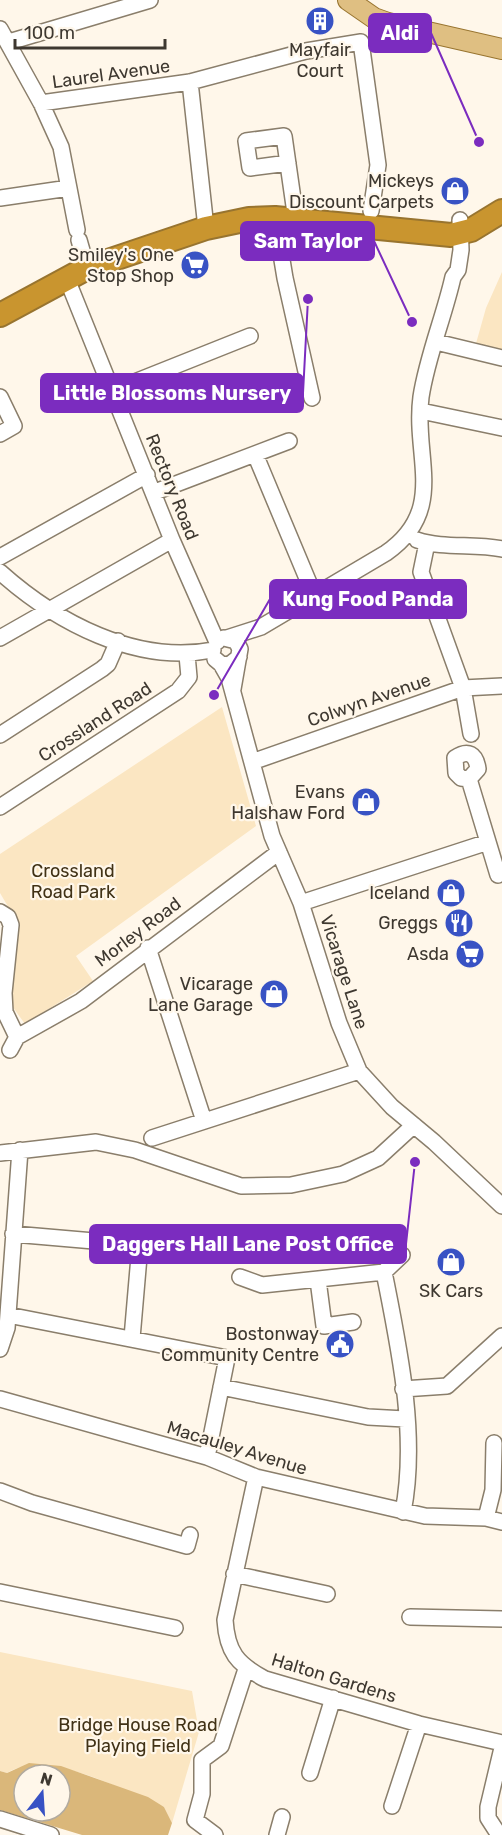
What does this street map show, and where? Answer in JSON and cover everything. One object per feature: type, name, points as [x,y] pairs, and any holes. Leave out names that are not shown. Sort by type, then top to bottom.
[{"type":"highway","points":[[456,228],[502,201]]},
{"type":"highway","points":[[0,315],[87,268],[206,228],[249,219],[285,219],[420,232],[456,228],[502,211]]},
{"type":"main road","points":[[348,0],[374,18],[388,23],[477,42],[502,50]]},
{"type":"main road","points":[[477,42],[502,42]]},
{"type":"street","points":[[87,268],[78,235],[61,147],[41,103],[2,32],[150,0]]},
{"type":"street","name":"Laurel Avenue","points":[[41,103],[190,82],[306,51],[361,42],[378,165],[372,212]]},
{"type":"street","points":[[190,82],[206,228]]},
{"type":"street","points":[[288,163],[285,278],[312,398]]},
{"type":"street","points":[[0,198],[69,188]]},
{"type":"street","name":"Vicarage Lane","points":[[261,627],[230,666],[214,659],[219,643],[261,627],[386,553],[406,536],[420,514],[424,501],[421,411],[424,382],[453,277],[458,270],[456,228]]},
{"type":"street","name":"Rectory Road","points":[[67,279],[155,492],[172,540],[219,643]]},
{"type":"street","points":[[112,392],[250,336]]},
{"type":"street","points":[[436,342],[502,358]]},
{"type":"street","points":[[0,397],[14,426],[0,434]]},
{"type":"street","points":[[421,411],[502,428]]},
{"type":"street","points":[[155,492],[289,441]]},
{"type":"street","points":[[255,454],[314,595]]},
{"type":"street","points":[[0,557],[147,475]]},
{"type":"street","points":[[406,536],[427,543],[474,544],[502,549]]},
{"type":"street","points":[[0,638],[52,611],[172,540]]},
{"type":"street","points":[[427,543],[421,572],[463,688],[471,734]]},
{"type":"street","points":[[0,572],[72,623],[118,641],[168,654],[187,655],[219,643],[238,644],[240,655]]},
{"type":"street","points":[[0,735],[102,669],[108,664],[118,641]]},
{"type":"street","name":"Crossland Road","points":[[0,807],[154,707],[185,684],[190,667],[187,655]]},
{"type":"street","name":"Vicarage Lane","points":[[233,698],[234,678],[240,655]]},
{"type":"street","name":"Vicarage Lane","points":[[221,664],[229,678],[279,852],[301,903],[339,1023],[359,1071],[392,1107],[500,1201]]},
{"type":"street","name":"Colwyn Avenue","points":[[252,762],[463,688],[502,686]]},
{"type":"street","points":[[470,779],[498,875]]},
{"type":"street","points":[[301,903],[488,842]]},
{"type":"street","name":"Morley Road","points":[[0,912],[8,917],[11,925],[4,993],[5,1012],[13,1044],[81,1001],[148,948],[279,852]]},
{"type":"street","points":[[148,948],[204,1121]]},
{"type":"street","points":[[152,1138],[359,1071]]},
{"type":"street","points":[[0,1154],[96,1142],[135,1150],[241,1186],[291,1185],[343,1174],[378,1158],[414,1125]]},
{"type":"street","points":[[0,1349],[8,1315],[20,1150]]},
{"type":"street","points":[[13,1234],[140,1245],[132,1338]]},
{"type":"street","points":[[240,1277],[262,1285],[384,1272],[402,1255]]},
{"type":"street","points":[[384,1272],[401,1356],[404,1389],[409,1469],[403,1512]]},
{"type":"street","points":[[318,1280],[324,1326],[352,1322]]},
{"type":"street","points":[[8,1315],[226,1358],[207,1457]]},
{"type":"street","points":[[404,1389],[447,1386],[502,1336]]},
{"type":"street","points":[[221,1387],[368,1418],[405,1419]]},
{"type":"street","name":"Macauley Avenue","points":[[0,1399],[207,1457],[256,1478],[403,1512],[438,1517],[486,1518],[502,1522]]},
{"type":"street","points":[[486,1518],[493,1490],[494,1443]]},
{"type":"street","name":"Halton Gardens","points":[[256,1478],[225,1620],[226,1639],[234,1655],[246,1669],[265,1679],[502,1746]]},
{"type":"street","points":[[0,1491],[32,1503],[187,1546],[190,1535]]},
{"type":"street","points":[[234,1574],[327,1594]]},
{"type":"street","points":[[0,1592],[175,1628]]},
{"type":"street","points":[[410,1617],[502,1619]]},
{"type":"street","points":[[215,1835],[195,1820],[202,1794],[202,1760],[221,1746],[246,1669]]},
{"type":"street","points":[[310,1773],[333,1698]]},
{"type":"street","points":[[392,1806],[420,1724]]},
{"type":"street","points":[[498,1835],[488,1818],[488,1807],[502,1746]]},
{"type":"street","points":[[276,1835],[282,1817]]},
{"type":"street","points":[[0,1819],[51,1835]]},
{"type":"green space","points":[[502,272],[502,353],[475,347],[486,308]]},
{"type":"green space","name":"Crossland Road Park","points":[[222,707],[256,826],[76,956],[93,981],[25,1024],[12,1006],[16,920],[0,893],[0,854]]},
{"type":"green space","name":"Bridge House Road Playing Field","points":[[0,1652],[192,1691],[199,1732],[172,1823],[164,1807],[108,1783],[72,1771],[72,1763],[12,1763],[12,1771],[7,1773],[0,1771]]},
{"type":"shaded area","points":[[72,1770],[148,1797],[164,1807],[172,1823],[168,1835],[82,1835],[43,1823],[72,1823]]},
{"type":"shaded area","points":[[0,1771],[7,1773],[12,1771],[12,1814],[0,1810]]},
{"type":"place","name":"Mayfair Court","points":[[320,21]]},
{"type":"place","name":"Aldi","points":[[479,142]]},
{"type":"place","name":"Mickeys Discount Carpets","points":[[455,191]]},
{"type":"place","name":"Smiley's One Stop Shop","points":[[195,265]]},
{"type":"place","name":"Little Blossoms Nursery","points":[[308,299]]},
{"type":"place","name":"Sam Taylor","points":[[412,322]]},
{"type":"place","name":"Kung Food Panda","points":[[214,695]]},
{"type":"place","name":"Evans Halshaw Ford","points":[[366,802]]},
{"type":"place","name":"Iceland","points":[[451,893]]},
{"type":"place","name":"Greggs","points":[[459,923]]},
{"type":"place","name":"Asda","points":[[470,954]]},
{"type":"place","name":"Vicarage Lane Garage","points":[[274,994]]},
{"type":"place","name":"Daggers Hall Lane Post Office","points":[[415,1162]]},
{"type":"place","name":"SK Cars","points":[[451,1262]]},
{"type":"place","name":"Bostonway Community Centre","points":[[340,1344]]}]
